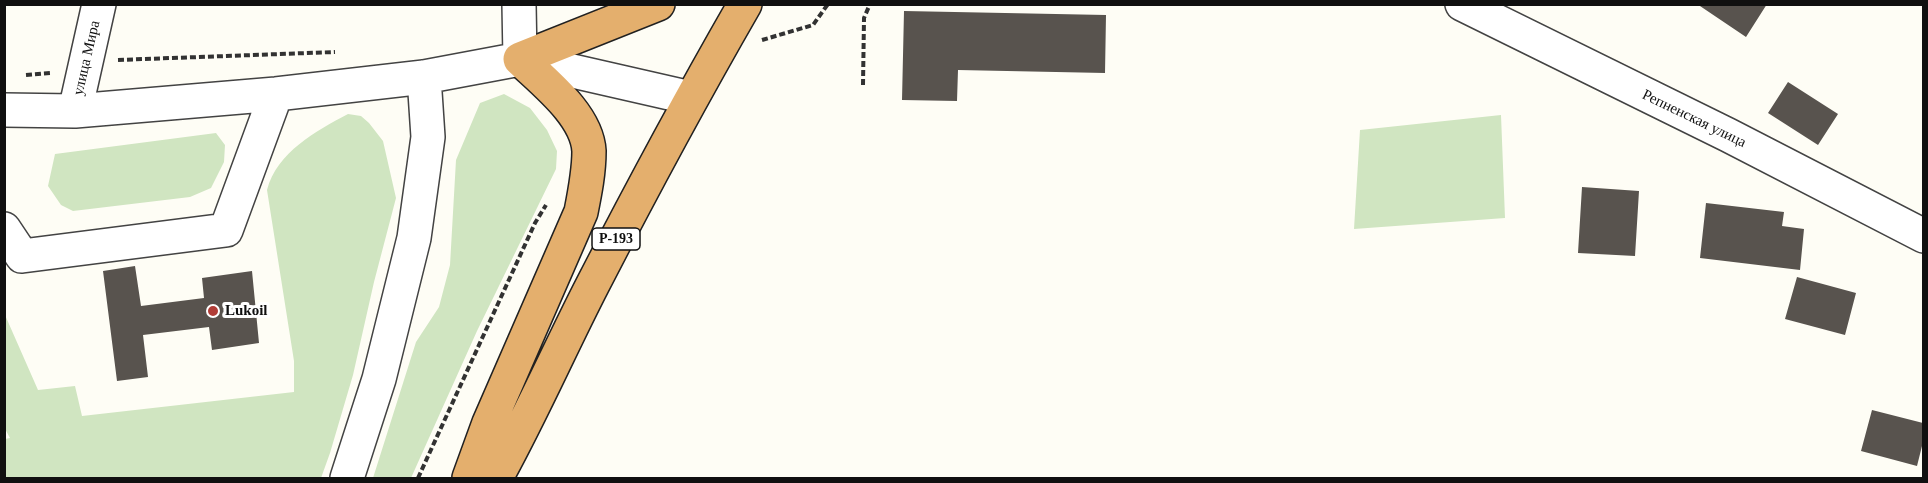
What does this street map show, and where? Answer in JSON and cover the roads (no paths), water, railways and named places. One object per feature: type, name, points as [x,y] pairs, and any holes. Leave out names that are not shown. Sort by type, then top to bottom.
[{"type":"highway","points":[[469,478],[489,423],[581,212],[587,178],[589,149],[584,130],[568,106],[520,59],[658,4]]},
{"type":"highway","name":"Р-193","points":[[496,478],[516,442],[592,285],[691,98],[745,4]]},
{"type":"street","name":"улица Мира","points":[[75,111],[99,4]]},
{"type":"street","points":[[519,4],[520,59]]},
{"type":"street","name":"Репненская улица","points":[[1462,4],[1728,135],[1923,236]]},
{"type":"street","points":[[4,110],[75,111],[276,94],[424,77],[520,59],[691,98]]},
{"type":"street","points":[[347,478],[379,379],[414,238],[428,137],[424,77]]},
{"type":"street","points":[[4,229],[22,256],[226,230],[276,94]]},
{"type":"place","name":"Lukoil","points":[[213,311]]}]
